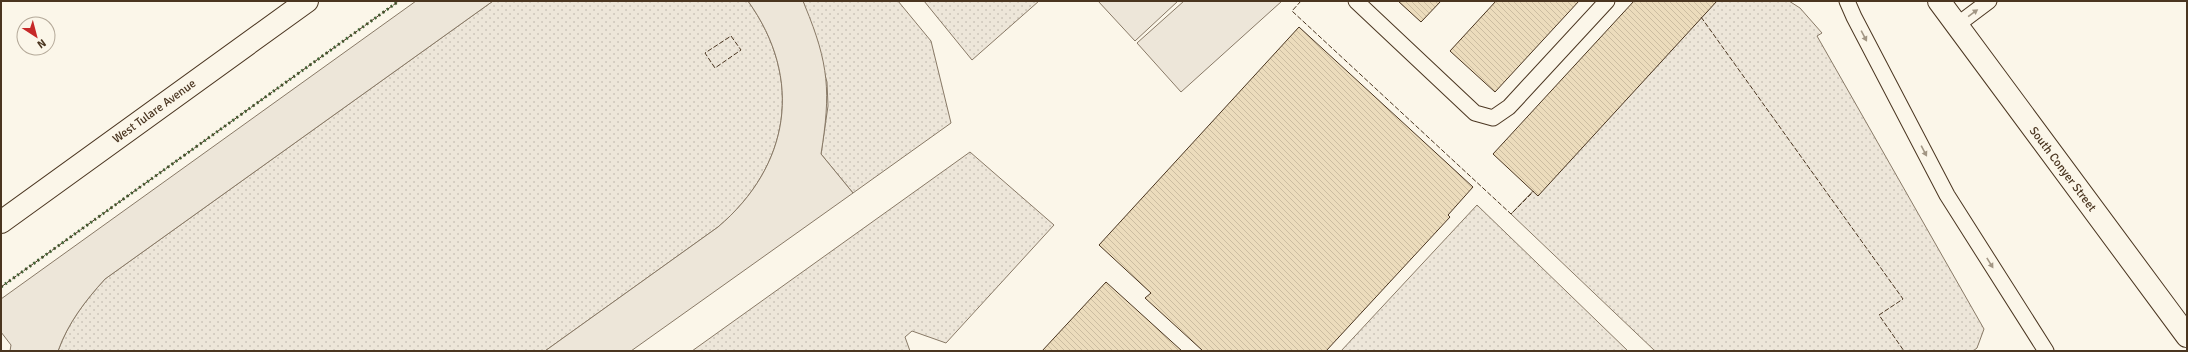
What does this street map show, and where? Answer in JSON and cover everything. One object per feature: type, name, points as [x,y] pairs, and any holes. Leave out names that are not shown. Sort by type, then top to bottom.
[{"type":"street","name":"West Tulare Avenue","points":[[1,222],[307,1]]},
{"type":"street","name":"South Conyer Street","points":[[1939,1],[2187,336]]},
{"type":"lane","points":[[1356,1],[1475,113],[1493,118],[1509,107],[1607,1]]},
{"type":"lane","points":[[1847,1],[1854,18],[1947,196],[2046,351]]},
{"type":"lane","points":[[1957,25],[1989,1]]},
{"type":"shaded area","points":[[416,1],[493,1],[105,279],[72,322],[58,351],[10,351],[11,345],[1,332],[1,299]]},
{"type":"shaded area","points":[[493,1],[748,1],[766,31],[777,61],[782,91],[781,120],[774,149],[761,177],[742,203],[718,227],[545,351],[58,351],[72,322],[105,279]]},
{"type":"shaded area","points":[[748,1],[803,1],[819,45],[826,78],[826,113],[821,154],[853,193],[631,351],[545,351],[718,227],[742,203],[761,177],[774,149],[781,120],[782,91],[777,61],[766,31]]},
{"type":"shaded area","points":[[803,1],[898,1],[931,41],[951,123],[853,193],[821,154],[828,106],[827,82]]},
{"type":"shaded area","points":[[924,1],[1039,1],[972,60]]},
{"type":"shaded area","points":[[1098,1],[1178,1],[1135,41]]},
{"type":"shaded area","points":[[1184,1],[1282,1],[1181,92],[1137,43]]},
{"type":"shaded area","points":[[1713,1],[1789,1],[1800,8],[1822,33],[1817,36],[1984,329],[1977,348],[1973,351],[1655,351],[1511,214]]},
{"type":"shaded area","points":[[970,152],[1054,225],[946,343],[912,331],[905,337],[910,351],[692,351]]},
{"type":"shaded area","points":[[1477,205],[1628,351],[1341,351]]},
{"type":"building","points":[[1398,1],[1441,1],[1421,22]]},
{"type":"building","points":[[1496,1],[1579,1],[1495,92],[1450,51]]},
{"type":"building","points":[[1634,1],[1717,1],[1538,196],[1493,154]]},
{"type":"building","points":[[1299,27],[1473,187],[1448,215],[1450,217],[1326,351],[1203,351],[1145,298],[1151,293],[1099,245]]},
{"type":"building","points":[[1106,282],[1182,351],[1042,351]]},
{"type":"hedge","points":[[1,287],[399,1]]},
{"type":"fence","points":[[1,287],[399,1]]},
{"type":"fence","points":[[1301,1],[1292,11],[1511,214],[1534,191]]},
{"type":"fence","points":[[1701,17],[1903,299],[1879,315],[1904,351]]},
{"type":"fence","points":[[731,36],[741,50],[715,68],[705,53],[731,36]]}]
